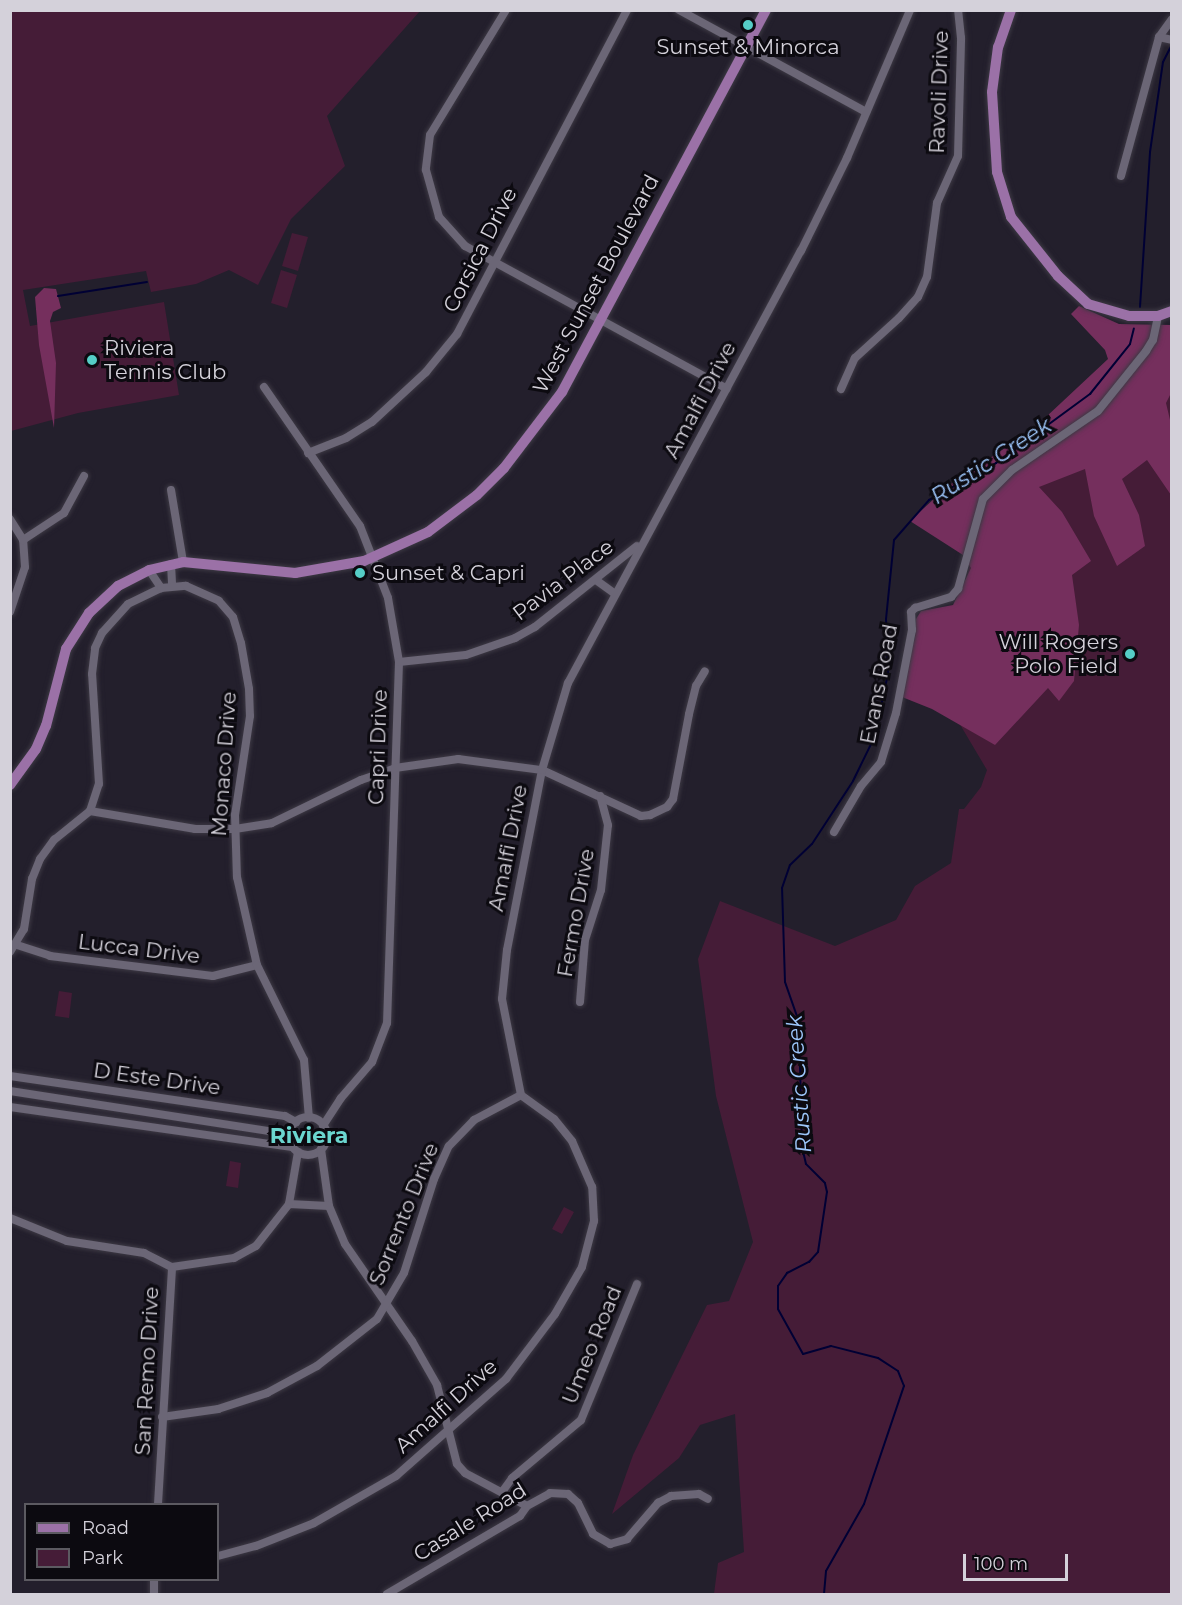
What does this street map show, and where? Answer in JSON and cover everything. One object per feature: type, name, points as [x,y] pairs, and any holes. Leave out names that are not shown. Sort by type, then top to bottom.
[{"type":"main road","name":"West Sunset Boulevard","points":[[10,784],[36,749],[60,666],[74,635],[103,598],[149,570],[183,562],[295,573],[374,558],[409,543],[448,518],[504,468],[543,422],[602,322],[648,229],[766,10]]},
{"type":"main road","points":[[1011,10],[998,46],[992,92],[997,172],[1011,217],[1080,299],[1119,315],[1158,316],[1172,311]]},
{"type":"street","points":[[506,10],[436,122],[426,155],[428,184],[439,217],[465,246],[727,388]]},
{"type":"street","name":"Corsica Drive","points":[[308,453],[346,438],[372,422],[426,372],[457,334],[627,10]]},
{"type":"street","points":[[679,10],[866,112]]},
{"type":"street","name":"Amalfi Drive","points":[[219,1556],[266,1542],[343,1509],[396,1476],[506,1379],[555,1314],[582,1267],[591,1238],[592,1187],[580,1155],[554,1119],[520,1095],[502,987],[542,770],[568,683],[640,543],[801,251],[866,112],[910,10]]},
{"type":"street","name":"Ravoli Drive","points":[[841,389],[855,358],[899,318],[918,297],[927,277],[937,203],[958,156],[962,38],[958,10]]},
{"type":"street","points":[[1121,176],[1159,37],[1172,19]]},
{"type":"street","points":[[1159,37],[1170,40]]},
{"type":"street","name":"Evans Road","points":[[834,832],[861,786],[881,762],[896,713],[912,630],[911,612],[915,608],[951,597],[958,589],[982,499],[1012,470],[1098,411],[1153,340],[1158,316]]},
{"type":"street","name":"Capri Drive","points":[[264,387],[360,526],[388,598],[399,662],[387,1023],[372,1062],[341,1098],[323,1126]]},
{"type":"street","points":[[23,540],[64,513],[84,476]]},
{"type":"street","points":[[171,490],[183,562]]},
{"type":"street","points":[[10,519],[23,540],[25,567],[10,612]]},
{"type":"street","name":"Pavia Place","points":[[399,662],[466,655],[515,638],[596,580],[640,543]]},
{"type":"street","points":[[171,564],[172,586]]},
{"type":"street","points":[[10,952],[17,945],[40,859],[54,840],[90,811],[100,770],[92,710],[95,648],[113,619],[128,604],[161,588],[149,570]]},
{"type":"street","points":[[596,580],[614,593]]},
{"type":"street","name":"Monaco Drive","points":[[161,588],[186,586],[219,601],[232,617],[241,643],[250,716],[235,829],[237,877],[257,965],[304,1060],[309,1118]]},
{"type":"street","points":[[90,811],[195,829],[235,829],[272,823],[361,780],[395,768],[458,759],[542,770],[641,816],[667,807],[673,799],[696,686],[705,671]]},
{"type":"street","name":"Fermo Drive","points":[[580,1002],[585,940],[603,879],[608,825],[600,796]]},
{"type":"street","name":"Lucca Drive","points":[[17,945],[50,956],[213,976],[257,965]]},
{"type":"street","name":"D Este Drive","points":[[10,1076],[285,1116],[296,1122]]},
{"type":"street","name":"D Este Drive","points":[[10,1091],[289,1134]]},
{"type":"street","name":"Sorrento Drive","points":[[162,1417],[218,1409],[284,1385],[335,1354],[387,1306],[420,1234],[434,1179],[449,1146],[474,1120],[520,1095]]},
{"type":"street","points":[[10,1107],[295,1150],[310,1155],[321,1149]]},
{"type":"street","points":[[172,1267],[234,1258],[256,1246],[290,1204],[295,1150],[289,1134],[296,1122],[309,1118],[323,1126],[326,1138],[321,1149],[329,1206],[345,1244],[436,1385],[457,1464],[528,1506]]},
{"type":"street","points":[[290,1204],[329,1206]]},
{"type":"street","name":"San Remo Drive","points":[[10,1218],[49,1236],[144,1253],[172,1267],[158,1503]]},
{"type":"street","name":"Umeo Road","points":[[502,1492],[512,1478],[581,1420],[637,1284]]},
{"type":"street","name":"Casale Road","points":[[387,1594],[520,1516],[528,1506],[550,1493],[568,1494],[579,1503],[593,1534],[610,1544],[627,1539],[658,1503],[671,1497],[699,1494],[708,1499]]},
{"type":"green space","points":[[10,11],[420,11],[327,116],[345,166],[291,219],[258,285],[229,270],[196,284],[151,292],[146,271],[23,290],[30,326],[164,302],[179,395],[78,413],[11,431]]},
{"type":"green space","points":[[292,233],[308,237],[298,271],[282,266]]},
{"type":"green space","points":[[281,270],[297,275],[287,308],[271,303]]},
{"type":"green space","points":[[1171,325],[1171,1594],[714,1594],[718,1563],[744,1552],[735,1414],[700,1425],[679,1458],[612,1514],[633,1455],[707,1305],[729,1301],[753,1242],[716,1096],[698,959],[720,901],[835,946],[896,920],[915,886],[951,863],[959,809],[964,809],[981,787],[987,770],[952,711],[950,615],[965,585],[977,536]]},
{"type":"green space","points":[[59,991],[72,993],[69,1018],[55,1016]]},
{"type":"green space","points":[[230,1161],[241,1163],[238,1188],[226,1186]]},
{"type":"green space","points":[[564,1207],[574,1212],[562,1234],[552,1229]]},
{"type":"shaded area","points":[[44,288],[56,289],[61,308],[53,312],[50,321],[56,363],[54,428],[39,345],[35,297]]},
{"type":"shaded area","points":[[1079,306],[1119,324],[1171,325],[1171,393],[1166,403],[1171,424],[1171,495],[1147,460],[1122,479],[1139,515],[1145,546],[1117,566],[1094,516],[1085,469],[1039,487],[1062,512],[1091,561],[1072,575],[1079,625],[1074,681],[1059,701],[1048,688],[995,745],[932,709],[897,695],[915,638],[916,619],[921,611],[953,605],[971,568],[963,555],[910,521],[949,485],[1031,431],[1108,359],[1105,350],[1071,314]]},
{"type":"waterway","name":"Rustic Creek","points":[[1140,307],[1150,152],[1163,62],[1172,44]]},
{"type":"waterway","points":[[58,296],[147,282]]},
{"type":"waterway","name":"Rustic Creek","points":[[824,1594],[826,1571],[864,1504],[904,1386],[898,1371],[878,1358],[831,1346],[803,1354],[778,1309],[778,1286],[787,1273],[809,1262],[818,1252],[827,1192],[825,1183],[806,1164],[802,1147],[799,1022],[785,982],[782,888],[790,865],[812,844],[853,781],[874,738],[888,674],[886,619],[894,540],[929,500],[996,463],[1090,394],[1130,344],[1134,328]]},
{"type":"place","name":"Sunset & Minorca","points":[[748,25]]},
{"type":"place","name":"Riviera Tennis Club","points":[[92,360]]},
{"type":"place","name":"Sunset & Capri","points":[[360,573]]},
{"type":"place","name":"Will Rogers Polo Field","points":[[1130,654]]},
{"type":"district","name":"Riviera","points":[[309,1136]]}]
